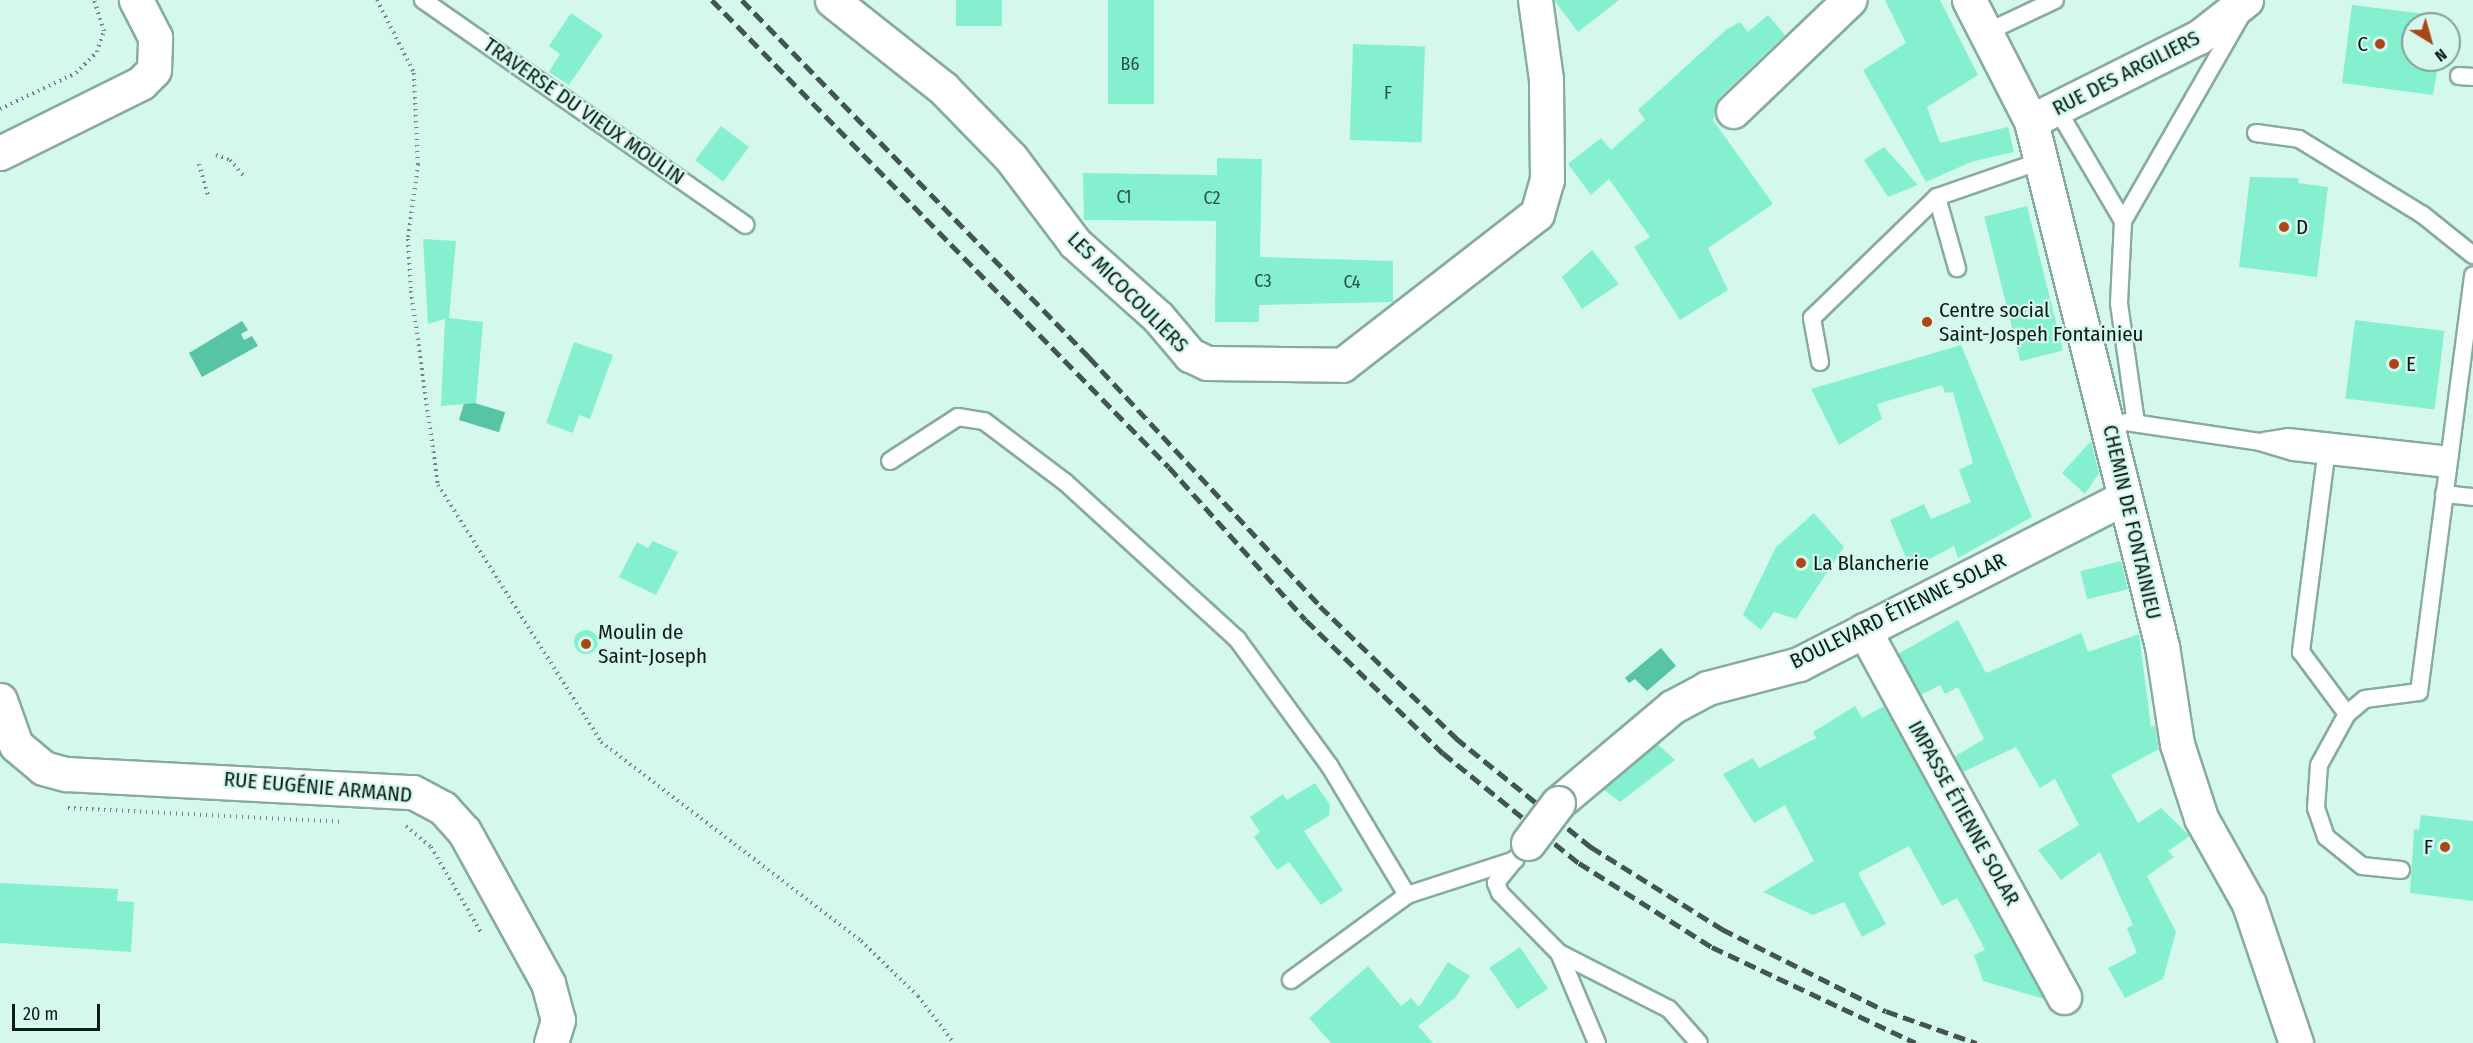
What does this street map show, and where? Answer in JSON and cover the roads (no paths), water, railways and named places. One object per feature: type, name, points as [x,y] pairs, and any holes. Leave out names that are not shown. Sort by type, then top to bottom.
[{"type":"street","points":[[0,153],[141,83],[154,70],[154,37],[136,0]]},
{"type":"street","name":"LES MICOCOULIERS","points":[[832,0],[943,88],[1011,158],[1075,243],[1158,317],[1190,355],[1207,363],[1342,365],[1537,214],[1547,180],[1545,79],[1535,0]]},
{"type":"street","points":[[1733,111],[1849,0]]},
{"type":"street","name":"CHEMIN DE FONTAINIEU","points":[[1969,0],[1987,32],[2044,115],[2041,161],[2122,422],[2124,498],[2162,646],[2184,765],[2200,818],[2249,904],[2296,1043]]},
{"type":"street","name":"RUE DES ARGILIERS","points":[[2044,115],[2199,37],[2248,0]]},
{"type":"street","name":"BOULEVARD ÉTIENNE SOLAR","points":[[1522,851],[1558,803],[1672,707],[1707,688],[1799,664],[2124,498]]},
{"type":"street","name":"IMPASSE ÉTIENNE SOLAR","points":[[1864,630],[2064,997]]},
{"type":"street","name":"RUE EUGÉNIE ARMAND","points":[[0,700],[16,745],[43,768],[66,774],[413,792],[443,808],[464,831],[548,983],[558,1020],[551,1043]]},
{"type":"lane","name":"TRAVERSE DU VIEUX MOULIN","points":[[423,0],[745,225]]},
{"type":"lane","points":[[1987,32],[2055,0]]},
{"type":"lane","points":[[2248,0],[2123,221],[2119,303],[2122,422],[2260,442],[2326,456],[2449,462]]},
{"type":"lane","points":[[2044,115],[2123,221]]},
{"type":"lane","points":[[2256,133],[2299,139],[2423,215],[2473,255]]},
{"type":"lane","points":[[1820,362],[1812,318],[1937,197],[2041,161]]},
{"type":"lane","points":[[1937,197],[1958,268]]},
{"type":"lane","points":[[2401,870],[2347,859],[2320,824],[2319,765],[2347,714],[2365,699],[2419,692],[2444,494],[2468,355],[2473,275]]},
{"type":"lane","points":[[890,461],[958,417],[984,421],[1065,482],[1237,639],[1329,765],[1407,895]]},
{"type":"lane","points":[[2260,442],[2288,437],[2449,462]]},
{"type":"lane","points":[[2326,456],[2301,652],[2347,714]]},
{"type":"lane","points":[[2444,494],[2473,497]]},
{"type":"lane","points":[[1291,980],[1407,895],[1522,851]]},
{"type":"lane","points":[[1522,851],[1496,883],[1500,893],[1559,953],[1669,1009],[1699,1043]]},
{"type":"lane","points":[[1559,953],[1594,1042]]},
{"type":"railway","points":[[712,0],[1169,467],[1306,620],[1443,753],[1579,863],[1712,947],[1916,1043]]},
{"type":"railway","points":[[742,0],[1089,357],[1320,606],[1456,738],[1591,847],[1722,929],[1886,1011],[1976,1043]]},
{"type":"place","name":"C","points":[[2380,44]]},
{"type":"place","name":"D","points":[[2284,227]]},
{"type":"place","name":"Centre social Saint-Jospeh Fontainieu","points":[[1927,322]]},
{"type":"place","name":"E","points":[[2394,364]]},
{"type":"place","name":"La Blancherie","points":[[1801,563]]},
{"type":"place","name":"Moulin de Saint-Joseph","points":[[586,644]]},
{"type":"place","name":"F","points":[[2445,847]]}]
